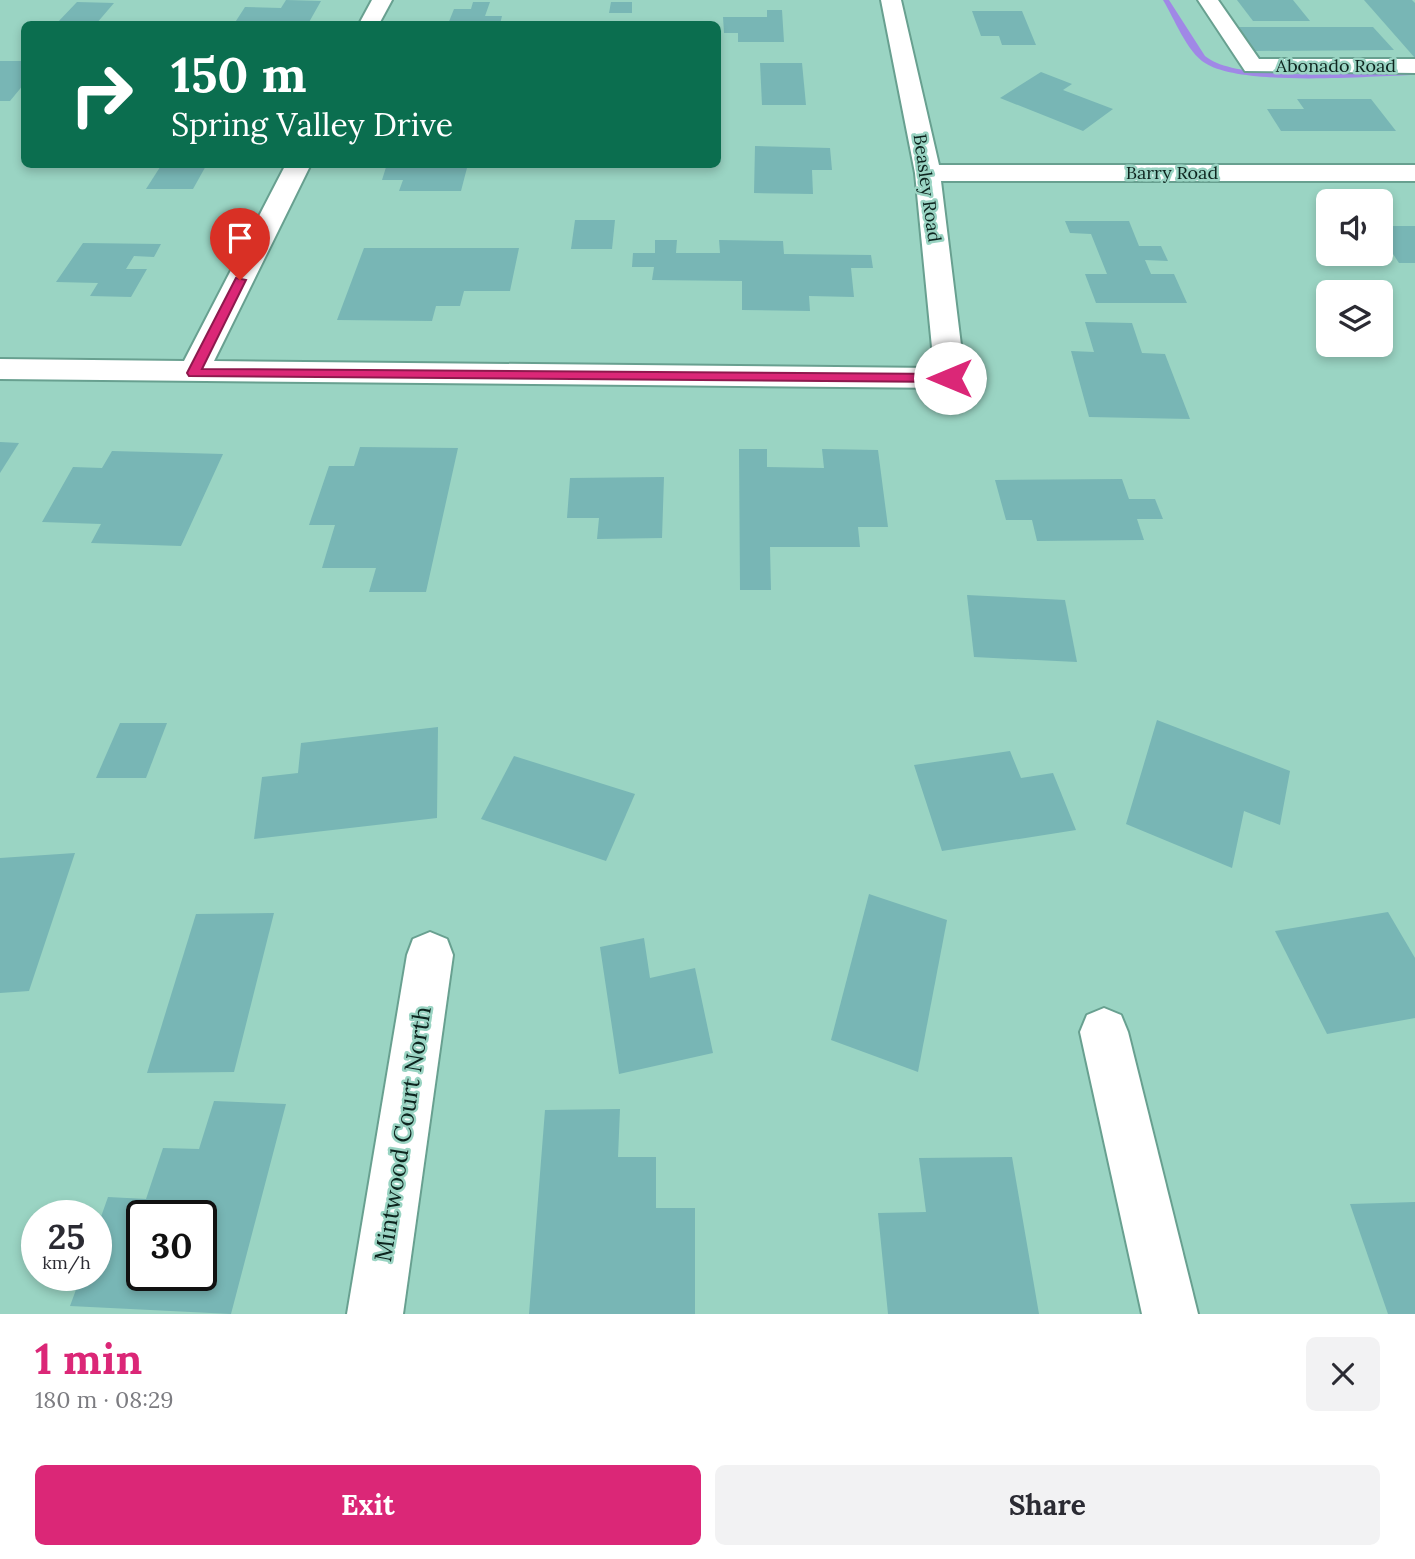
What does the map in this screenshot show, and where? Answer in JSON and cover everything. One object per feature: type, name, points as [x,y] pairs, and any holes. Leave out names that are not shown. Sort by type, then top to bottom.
[{"type":"street","points":[[371,21],[382,0]]},
{"type":"street","name":"Beasley Road","points":[[193,373],[950,378],[928,173],[891,0]]},
{"type":"street","name":"Abonado Road","points":[[1208,0],[1254,66],[1415,66]]},
{"type":"street","points":[[0,369],[193,373],[297,168]]},
{"type":"street","name":"Barry Road","points":[[928,173],[1415,173]]},
{"type":"street","name":"Mintwood Court North","points":[[375,1314],[430,955]]},
{"type":"street","points":[[1104,1032],[1170,1314]]},
{"type":"building","points":[[286,0],[321,1],[310,21],[236,21],[245,7],[281,8]]},
{"type":"building","points":[[1237,0],[1293,0],[1310,21],[1253,21]]},
{"type":"building","points":[[1364,0],[1412,0],[1415,3],[1415,58]]},
{"type":"building","points":[[77,2],[114,3],[99,21],[59,21]]},
{"type":"building","points":[[473,2],[490,2],[485,16],[502,16],[501,21],[449,21],[454,9],[471,9]]},
{"type":"building","points":[[611,2],[632,2],[632,13],[609,13]]},
{"type":"building","points":[[767,10],[782,10],[784,42],[738,42],[738,33],[724,33],[723,17],[767,17]]},
{"type":"building","points":[[972,11],[1022,11],[1036,45],[1002,45],[999,36],[981,36]]},
{"type":"building","points":[[1236,27],[1373,27],[1394,50],[1253,51]]},
{"type":"building","points":[[0,61],[21,61],[21,88],[10,101],[0,101]]},
{"type":"building","points":[[760,63],[802,63],[806,105],[762,105]]},
{"type":"building","points":[[1041,72],[1072,84],[1063,90],[1113,109],[1083,131],[1000,98]]},
{"type":"building","points":[[1297,99],[1371,99],[1396,131],[1281,131],[1267,109],[1304,109]]},
{"type":"building","points":[[755,146],[830,148],[832,170],[812,170],[813,194],[754,193]]},
{"type":"building","points":[[159,168],[205,168],[193,189],[146,189]]},
{"type":"building","points":[[386,168],[467,168],[461,191],[399,191],[403,180],[382,180]]},
{"type":"building","points":[[575,220],[615,220],[612,249],[571,249]]},
{"type":"building","points":[[1065,221],[1129,221],[1139,246],[1161,246],[1168,261],[1145,260],[1151,274],[1174,274],[1187,303],[1096,303],[1085,274],[1107,274],[1091,234],[1070,233]]},
{"type":"building","points":[[1393,226],[1415,226],[1415,263],[1399,263],[1393,254]]},
{"type":"building","points":[[655,240],[677,240],[676,253],[720,253],[719,240],[783,241],[784,254],[871,255],[873,268],[851,268],[854,297],[809,296],[810,311],[742,310],[742,281],[652,280],[654,267],[632,267],[633,253],[655,253]]},
{"type":"building","points":[[83,243],[161,244],[154,257],[134,256],[126,269],[147,269],[131,297],[90,296],[98,283],[56,282]]},
{"type":"building","points":[[364,248],[519,248],[510,291],[464,291],[460,306],[436,306],[432,321],[337,320]]},
{"type":"building","points":[[1085,322],[1132,323],[1142,353],[1165,354],[1190,419],[1089,417],[1071,351],[1094,352]]},
{"type":"building","points":[[0,442],[19,443],[0,473]]},
{"type":"building","points":[[360,447],[458,448],[426,592],[369,592],[376,568],[322,568],[335,525],[309,525],[329,466],[354,466]]},
{"type":"building","points":[[739,449],[767,449],[767,467],[824,468],[822,449],[878,450],[888,527],[858,527],[860,547],[770,547],[771,590],[740,590]]},
{"type":"building","points":[[112,451],[223,454],[181,546],[91,543],[101,524],[42,522],[73,467],[102,468]]},
{"type":"building","points":[[664,477],[662,538],[597,539],[599,518],[567,518],[570,478]]},
{"type":"building","points":[[1122,479],[1129,499],[1155,499],[1163,519],[1137,519],[1144,540],[1037,541],[1032,520],[1006,520],[995,480]]},
{"type":"building","points":[[967,595],[1065,600],[1077,662],[974,657]]},
{"type":"building","points":[[1157,720],[1290,771],[1280,825],[1244,811],[1232,868],[1126,824]]},
{"type":"building","points":[[120,723],[167,723],[146,778],[96,778]]},
{"type":"building","points":[[438,727],[437,818],[254,839],[262,777],[298,773],[301,743]]},
{"type":"building","points":[[1010,751],[1021,778],[1053,773],[1076,830],[942,851],[914,765]]},
{"type":"building","points":[[514,756],[635,794],[606,861],[481,819]]},
{"type":"building","points":[[75,853],[29,991],[0,993],[0,858]]},
{"type":"building","points":[[869,894],[947,920],[918,1072],[831,1040]]},
{"type":"building","points":[[1388,912],[1415,958],[1415,1018],[1327,1034],[1275,931]]},
{"type":"building","points":[[274,913],[234,1072],[147,1073],[196,914]]},
{"type":"building","points":[[644,938],[650,978],[695,968],[713,1053],[619,1074],[600,947]]},
{"type":"building","points":[[214,1101],[286,1104],[231,1314],[70,1306],[76,1291],[112,1291],[112,1200],[107,1200],[108,1197],[146,1199],[163,1148],[199,1149]]},
{"type":"building","points":[[620,1109],[618,1157],[656,1157],[656,1208],[695,1208],[695,1314],[529,1314],[545,1110]]},
{"type":"building","points":[[1012,1157],[1039,1314],[888,1314],[878,1213],[926,1212],[919,1158]]},
{"type":"building","points":[[1415,1202],[1415,1314],[1388,1314],[1350,1204]]},
{"type":"waterway","points":[[1166,0],[1203,57],[1224,69],[1276,75],[1415,73]]},
{"type":"route","points":[[240,280],[193,373],[950,378]]}]
